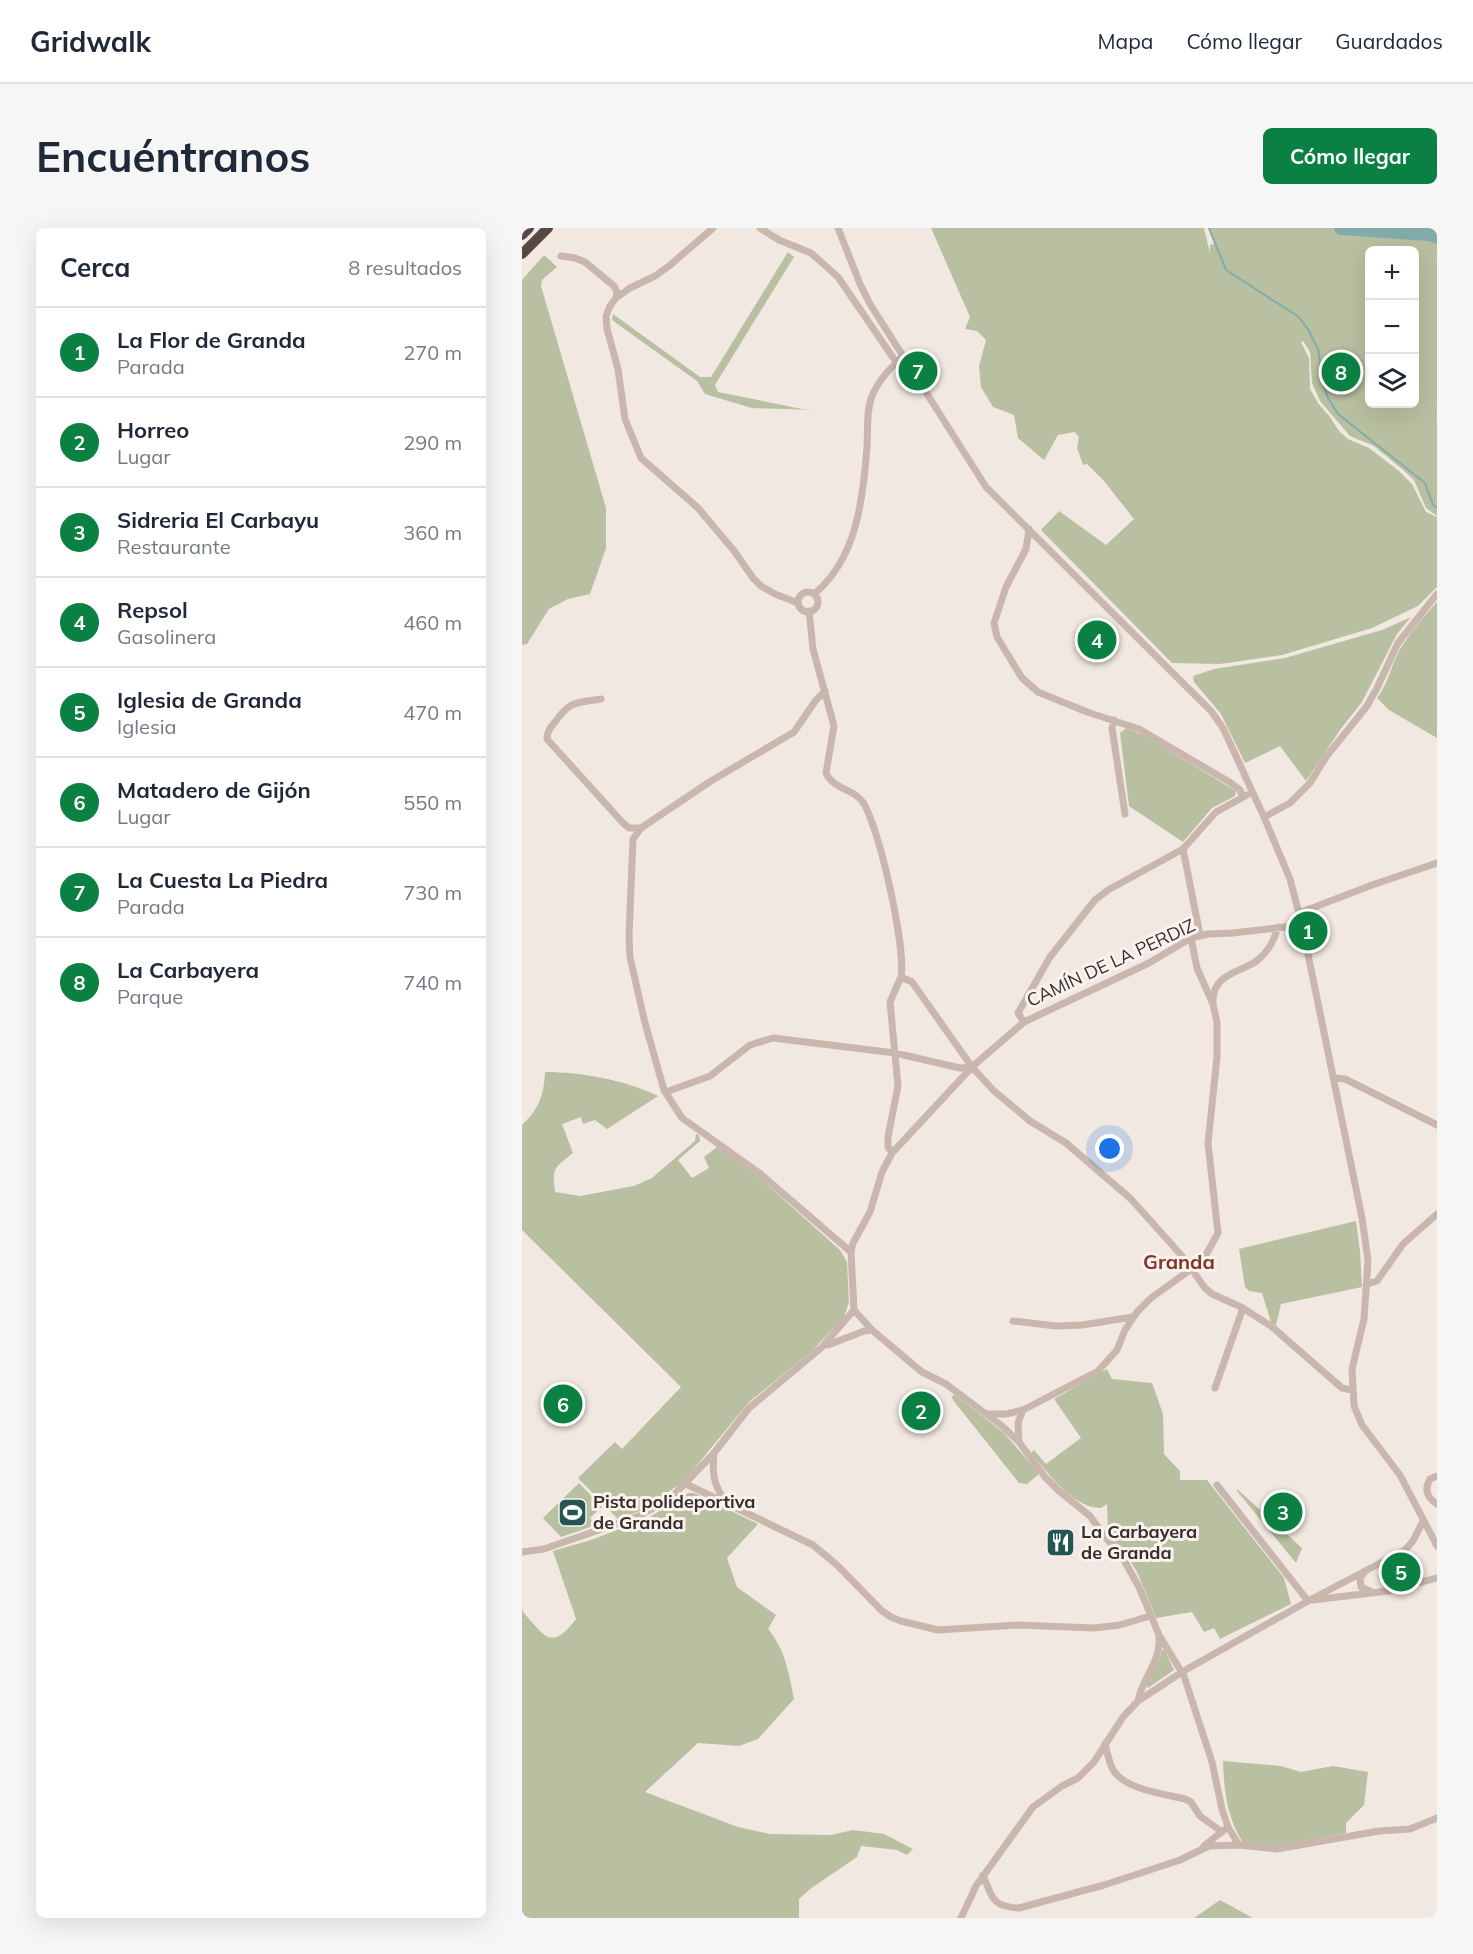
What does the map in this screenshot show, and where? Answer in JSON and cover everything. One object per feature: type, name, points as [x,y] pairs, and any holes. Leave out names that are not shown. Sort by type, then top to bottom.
[{"type":"highway","points":[[522,234],[528,228]]},
{"type":"highway","points":[[522,254],[548,228]]},
{"type":"street","points":[[713,228],[669,267],[616,298],[610,306],[606,316],[607,329],[618,369],[626,419],[638,454],[698,508],[761,586],[798,603],[801,608],[809,611]]},
{"type":"street","points":[[760,228],[779,240],[811,254],[838,277],[896,362]]},
{"type":"street","points":[[838,228],[860,284],[986,487],[1211,711],[1222,728],[1264,817],[1290,879],[1302,925],[1362,1218],[1368,1260],[1364,1319],[1352,1369],[1354,1406],[1362,1425],[1400,1475],[1437,1546]]},
{"type":"street","points":[[561,256],[585,262],[614,286],[616,298]]},
{"type":"street","points":[[814,594],[826,584],[852,541],[858,518],[871,399],[884,376],[903,356]]},
{"type":"street","points":[[1029,528],[1026,549],[1006,587],[995,617],[997,637],[1022,678],[1038,692],[1139,729],[1156,738],[1231,783],[1240,790],[1243,796]]},
{"type":"street","points":[[798,603],[802,594],[808,592],[814,594],[818,600],[817,606],[809,611]]},
{"type":"street","points":[[1264,817],[1290,803],[1311,783],[1326,757],[1367,706],[1398,643],[1437,594]]},
{"type":"street","points":[[809,611],[813,649],[834,726],[826,773],[832,783],[861,799],[869,814],[886,871],[898,930],[902,970],[890,1002],[898,1086],[888,1137],[888,1147],[892,1153]]},
{"type":"street","points":[[825,691],[794,732],[711,781],[640,828],[633,839],[629,936],[630,957],[660,1081],[682,1118],[758,1172],[851,1252]]},
{"type":"street","points":[[602,699],[573,703],[566,707],[549,729],[548,739],[623,823],[629,828],[640,828]]},
{"type":"street","points":[[1114,720],[1112,728],[1125,814]]},
{"type":"street","points":[[1024,1022],[1018,1013],[1050,957],[1086,910],[1108,890],[1183,849],[1216,812],[1252,793]]},
{"type":"street","points":[[1183,849],[1200,935]]},
{"type":"street","points":[[1299,914],[1372,885],[1437,863]]},
{"type":"street","name":"CAMÍN DE LA PERDIZ","points":[[854,1310],[851,1252],[853,1243],[870,1212],[882,1172],[892,1153],[972,1067],[1024,1022],[1149,963],[1191,938],[1200,935],[1302,925]]},
{"type":"street","points":[[986,1414],[1006,1414],[1023,1410],[1098,1371],[1117,1350],[1133,1317],[1151,1299],[1197,1265],[1208,1253],[1218,1233],[1208,1143],[1218,1037],[1213,995],[1217,984],[1227,975],[1256,961],[1272,943],[1278,927]]},
{"type":"street","points":[[1289,927],[1307,951]]},
{"type":"street","points":[[1191,938],[1197,968],[1213,1004]]},
{"type":"street","points":[[901,977],[912,982],[972,1067],[1006,1102],[1030,1121],[1066,1143],[1131,1199],[1205,1288],[1212,1294],[1243,1308],[1283,1335],[1342,1388],[1352,1390]]},
{"type":"street","points":[[666,1092],[710,1076],[750,1045],[765,1039],[799,1040],[895,1053],[960,1068],[972,1067]]},
{"type":"street","points":[[1334,1078],[1345,1079],[1437,1125]]},
{"type":"street","points":[[1366,1284],[1377,1281],[1404,1244],[1437,1214]]},
{"type":"street","points":[[1215,1388],[1243,1308]]},
{"type":"street","points":[[522,1552],[544,1549],[639,1516],[671,1498],[714,1453],[749,1408],[822,1347],[854,1310],[872,1330],[922,1372],[946,1384],[1019,1442],[1044,1477],[1090,1516],[1120,1553],[1139,1587],[1159,1635],[1182,1672],[1212,1762],[1225,1830]]},
{"type":"street","points":[[1013,1321],[1065,1326],[1133,1317]]},
{"type":"street","points":[[822,1347],[872,1330]]},
{"type":"street","points":[[1019,1442],[1018,1423],[1023,1410]]},
{"type":"street","points":[[714,1453],[714,1481],[718,1491],[730,1505]]},
{"type":"street","points":[[1437,1476],[1430,1479],[1426,1487],[1428,1496],[1437,1504]]},
{"type":"street","points":[[686,1484],[813,1545],[837,1565],[882,1611],[900,1621],[938,1630],[1017,1625],[1094,1628],[1120,1625],[1150,1616]]},
{"type":"street","points":[[1217,1485],[1308,1601]]},
{"type":"street","points":[[961,1918],[983,1875],[1033,1807],[1062,1786],[1078,1778],[1094,1762],[1124,1717],[1138,1701],[1182,1672],[1308,1601],[1405,1550],[1423,1521]]},
{"type":"street","points":[[1418,1531],[1428,1531]]},
{"type":"street","points":[[1367,1569],[1359,1582],[1364,1589],[1374,1593]]},
{"type":"street","points":[[1308,1601],[1374,1593],[1436,1578]]},
{"type":"street","points":[[1138,1701],[1140,1689],[1159,1654],[1159,1635]]},
{"type":"street","points":[[1105,1744],[1112,1768],[1117,1774],[1137,1787],[1185,1798],[1191,1802],[1200,1816],[1225,1830],[1239,1845]]},
{"type":"street","points":[[983,1875],[994,1901],[1006,1908],[1019,1908],[1126,1878],[1180,1860],[1209,1846],[1239,1845],[1277,1849],[1379,1831],[1410,1829],[1437,1818]]},
{"type":"street","points":[[1203,1848],[1225,1830]]},
{"type":"green space","points":[[931,228],[1204,228],[1210,253],[1210,245],[1214,244],[1209,228],[1437,228],[1437,516],[1426,508],[1414,480],[1374,446],[1350,436],[1320,401],[1312,383],[1310,352],[1303,341],[1301,342],[1309,358],[1310,389],[1339,431],[1348,439],[1369,448],[1399,471],[1412,484],[1426,512],[1437,517],[1437,587],[1418,606],[1372,628],[1282,655],[1220,664],[1172,663],[1041,530],[1059,511],[1106,545],[1134,519],[1104,481],[1087,464],[1083,465],[1077,448],[1079,437],[1075,432],[1058,435],[1044,460],[1018,438],[1014,415],[993,407],[981,387],[979,366],[986,340],[977,331],[965,329],[970,317]]},
{"type":"green space","points":[[788,252],[794,257],[715,385],[718,392],[814,410],[752,408],[705,394],[697,381],[612,320],[613,314],[700,377],[711,377]]},
{"type":"green space","points":[[544,255],[557,267],[542,280],[541,286],[606,508],[606,548],[590,594],[568,599],[549,609],[527,644],[522,645],[522,280]]},
{"type":"green space","points":[[1437,602],[1437,738],[1389,710],[1377,698],[1399,651]]},
{"type":"green space","points":[[1411,617],[1397,634],[1362,702],[1306,781],[1280,746],[1245,763],[1221,714],[1194,682],[1193,676],[1214,669],[1285,658],[1382,630]]},
{"type":"green space","points":[[1126,728],[1143,735],[1236,791],[1235,796],[1212,808],[1183,842],[1129,806],[1120,733]]},
{"type":"green space","points":[[545,1072],[603,1078],[658,1096],[607,1129],[595,1120],[583,1124],[581,1117],[562,1124],[573,1153],[554,1173],[555,1192],[580,1196],[634,1186],[652,1178],[695,1141],[696,1134],[699,1135],[700,1141],[678,1160],[692,1178],[709,1168],[704,1157],[717,1147],[752,1171],[840,1250],[847,1262],[849,1302],[844,1317],[813,1350],[749,1402],[683,1482],[640,1511],[618,1519],[578,1478],[615,1442],[622,1449],[681,1387],[522,1230],[522,1125],[540,1101]]},
{"type":"green space","points":[[1356,1221],[1362,1287],[1281,1304],[1276,1325],[1271,1322],[1262,1293],[1249,1291],[1245,1287],[1239,1249]]},
{"type":"green space","points":[[1107,1369],[1112,1379],[1152,1383],[1163,1414],[1164,1454],[1180,1471],[1180,1480],[1207,1480],[1284,1578],[1291,1604],[1220,1639],[1214,1628],[1204,1632],[1192,1612],[1156,1618],[1137,1572],[1123,1549],[1108,1536],[1107,1504],[1101,1508],[1091,1507],[1071,1496],[1031,1453],[1034,1450],[1046,1464],[1081,1438],[1054,1399]]},
{"type":"green space","points":[[955,1395],[1004,1433],[1038,1472],[1038,1475],[1027,1484],[1019,1483],[953,1400],[952,1396]]},
{"type":"green space","name":"Pista polideportiva de Granda","points":[[579,1483],[602,1507],[590,1518],[596,1525],[561,1537],[543,1518]]},
{"type":"green space","points":[[1237,1489],[1302,1548],[1296,1563],[1237,1491]]},
{"type":"green space","points":[[688,1493],[694,1493],[758,1524],[727,1558],[737,1587],[776,1615],[768,1629],[782,1653],[794,1699],[758,1739],[739,1746],[698,1743],[645,1792],[738,1827],[770,1834],[831,1835],[853,1830],[884,1834],[913,1849],[907,1855],[897,1850],[861,1846],[857,1857],[799,1899],[799,1918],[522,1918],[522,1607],[523,1612],[548,1637],[554,1638],[560,1635],[576,1619],[553,1551],[591,1540],[648,1518]]},
{"type":"green space","points":[[1164,1649],[1174,1670],[1148,1688],[1146,1685]]},
{"type":"green space","points":[[1223,1761],[1281,1766],[1301,1772],[1333,1766],[1368,1772],[1364,1805],[1346,1823],[1346,1833],[1277,1846],[1243,1843],[1233,1824],[1227,1804]]},
{"type":"green space","points":[[1220,1900],[1253,1918],[1194,1918]]},
{"type":"waterway","points":[[1209,228],[1226,270],[1299,317],[1309,331],[1318,349],[1323,384],[1338,414],[1425,483],[1433,505],[1437,508]]},
{"type":"waterway","points":[[1341,228],[1429,234],[1437,237]]},
{"type":"place","name":"La Cuesta La Piedra","points":[[918,371]]},
{"type":"place","name":"La Carbayera","points":[[1341,372]]},
{"type":"place","name":"Repsol","points":[[1097,640]]},
{"type":"place","name":"La Flor de Granda","points":[[1308,931]]},
{"type":"place","name":"Matadero de Gijón","points":[[563,1404]]},
{"type":"place","name":"Horreo","points":[[921,1411]]},
{"type":"place","name":"Pista polideportiva de Granda","points":[[572,1512]]},
{"type":"place","name":"Sidreria El Carbayu","points":[[1283,1512]]},
{"type":"place","name":"La Carbayera de Granda","points":[[1060,1542]]},
{"type":"place","name":"Iglesia de Granda","points":[[1401,1572]]},
{"type":"district","name":"Granda","points":[[1179,1262]]}]
